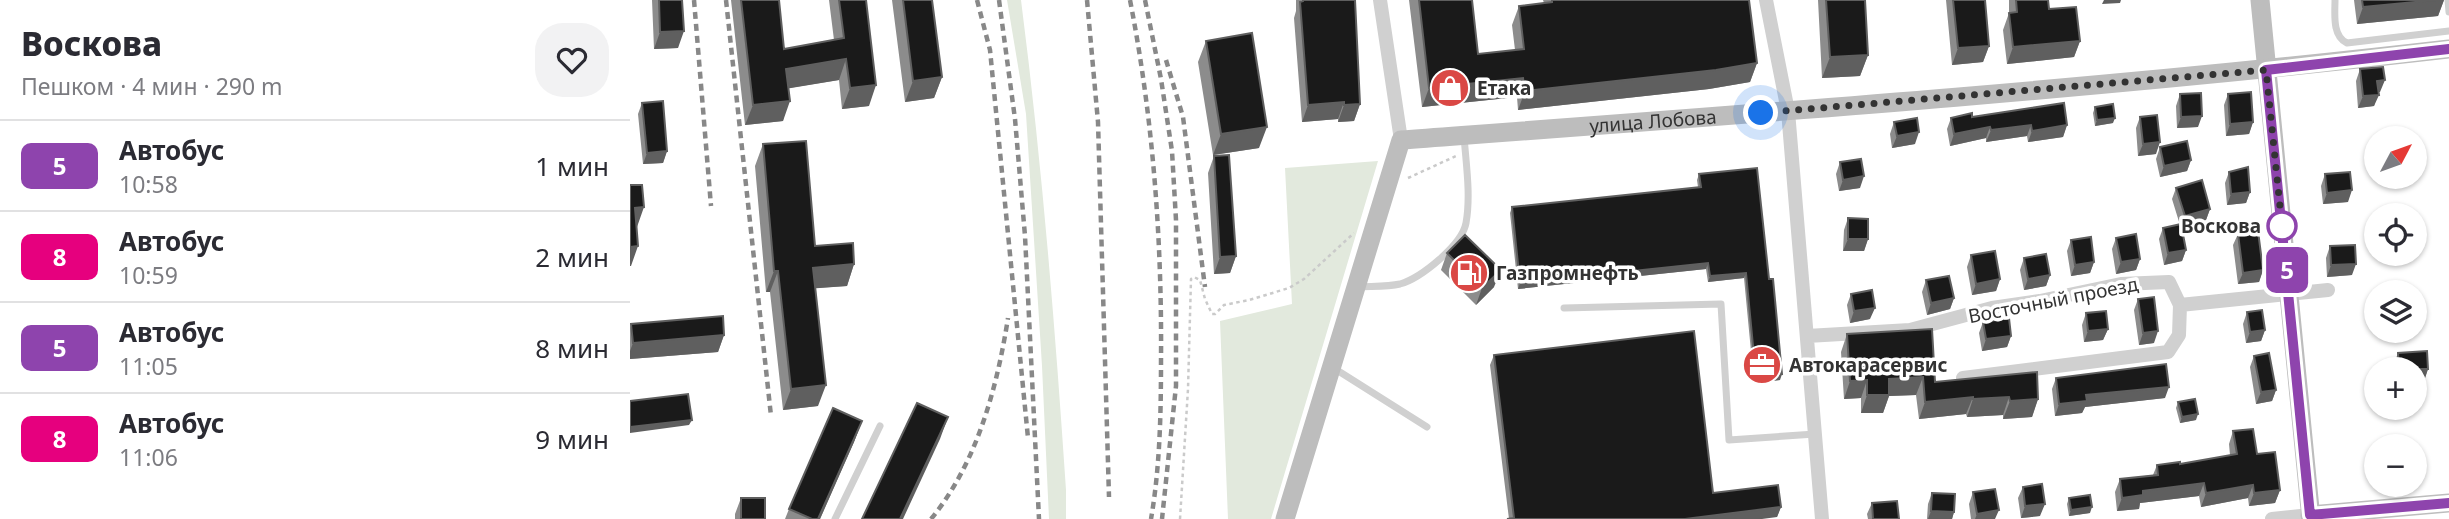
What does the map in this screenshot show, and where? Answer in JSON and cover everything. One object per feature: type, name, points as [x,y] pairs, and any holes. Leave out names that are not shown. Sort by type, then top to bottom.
[{"type":"street","points":[[1284,519],[1401,141],[1380,0]]},
{"type":"street","points":[[1766,0],[1788,111],[1822,519]]},
{"type":"street","points":[[2260,0],[2311,517]]},
{"type":"street","name":"улица Лобова","points":[[1401,141],[1465,144],[1788,111],[2266,70],[2449,50]]},
{"type":"street","name":"Восточный проезд","points":[[1807,336],[1910,330],[1992,308],[2121,284],[2169,282],[2180,305]]},
{"type":"street","points":[[1963,378],[2168,352],[2179,335],[2180,305],[2328,290]]},
{"type":"street","points":[[2272,519],[2449,503]]},
{"type":"lane","points":[[2334,0],[2336,30],[2342,41],[2347,43],[2449,31]]},
{"type":"lane","points":[[2448,0],[2449,12]]},
{"type":"lane","points":[[1356,287],[1399,284],[1419,275],[1452,245],[1466,226],[1468,185],[1465,144]]},
{"type":"lane","points":[[1564,308],[1721,304],[1729,440],[1815,434]]},
{"type":"lane","points":[[1331,367],[1427,427]]},
{"type":"lane","points":[[835,519],[880,426]]},
{"type":"path","points":[[1387,187],[1465,144]]},
{"type":"path","points":[[1180,519],[1191,279],[1194,277],[1200,280],[1212,314],[1224,305],[1289,288],[1304,279],[1380,210]]},
{"type":"shaded area","points":[[1007,0],[1021,0],[1029,61],[1052,306],[1066,519],[1049,519],[1026,114]]},
{"type":"shaded area","points":[[1378,161],[1271,519],[1228,519],[1220,321],[1292,304],[1285,168]]},
{"type":"building","points":[[659,0],[682,0],[684,31],[660,32]]},
{"type":"building","points":[[741,0],[779,0],[784,49],[844,38],[839,0],[866,0],[876,85],[850,88],[846,59],[786,69],[790,101],[753,105]]},
{"type":"building","points":[[903,0],[932,0],[942,77],[913,81]]},
{"type":"building","points":[[1355,0],[1360,104],[1344,105],[1344,102],[1308,105],[1300,2]]},
{"type":"building","points":[[1419,0],[1472,0],[1478,54],[1524,49],[1519,6],[1552,0],[1749,0],[1757,63],[1525,91],[1523,78],[1429,88]]},
{"type":"building","points":[[1826,0],[1865,0],[1868,55],[1830,57]]},
{"type":"building","points":[[1953,0],[1985,0],[1989,46],[1958,48]]},
{"type":"building","points":[[2016,0],[2048,0],[2049,9],[2076,7],[2080,41],[2013,47],[2009,13],[2017,12]]},
{"type":"building","points":[[2362,0],[2436,0],[2363,7]]},
{"type":"building","points":[[1252,33],[1267,127],[1221,134],[1206,41]]},
{"type":"building","points":[[2383,67],[2385,80],[2377,81],[2379,95],[2363,96],[2360,69]]},
{"type":"building","points":[[2251,92],[2253,122],[2230,124],[2228,94]]},
{"type":"building","points":[[2201,93],[2202,116],[2181,117],[2180,94]]},
{"type":"building","points":[[663,101],[667,151],[647,153],[642,103]]},
{"type":"building","points":[[2064,103],[2067,125],[2032,131],[2031,125],[1991,130],[1990,127],[1954,134],[1951,118],[1972,113],[1972,117]]},
{"type":"building","points":[[2113,104],[2115,118],[2097,120],[2095,107]]},
{"type":"building","points":[[2157,115],[2160,142],[2143,144],[2140,117]]},
{"type":"building","points":[[1917,118],[1919,132],[1897,136],[1894,122]]},
{"type":"building","points":[[806,141],[815,246],[853,243],[854,264],[813,268],[826,385],[791,389],[778,271],[774,271],[763,144]]},
{"type":"building","points":[[2187,141],[2191,160],[2164,166],[2160,147]]},
{"type":"building","points":[[1229,155],[1236,256],[1220,257],[1214,156]]},
{"type":"building","points":[[1861,159],[1864,176],[1843,180],[1840,162]]},
{"type":"building","points":[[2248,167],[2250,192],[2231,194],[2229,172]]},
{"type":"building","points":[[1757,168],[1769,279],[1773,279],[1782,374],[1756,377],[1746,273],[1710,276],[1708,263],[1520,283],[1512,207],[1701,187],[1699,174]]},
{"type":"building","points":[[2350,172],[2352,190],[2327,193],[2325,174]]},
{"type":"building","points":[[2202,180],[2210,209],[2185,216],[2176,188]]},
{"type":"building","points":[[630,185],[642,185],[644,207],[635,208],[638,246],[630,247]]},
{"type":"building","points":[[1848,218],[1868,219],[1868,239],[1848,239]]},
{"type":"building","points":[[2181,224],[2186,250],[2168,253],[2163,228]]},
{"type":"building","points":[[2258,231],[2263,270],[2243,273],[2238,234]]},
{"type":"building","points":[[2136,234],[2140,259],[2121,262],[2116,238]]},
{"type":"building","points":[[1465,235],[1501,270],[1482,288],[1447,253]]},
{"type":"building","points":[[2091,237],[2094,262],[2075,265],[2071,240]]},
{"type":"building","points":[[2355,245],[2356,264],[2331,265],[2330,246]]},
{"type":"building","points":[[1995,251],[2000,279],[1976,284],[1971,255]]},
{"type":"building","points":[[2046,254],[2050,275],[2028,279],[2024,258]]},
{"type":"building","points":[[1949,276],[1954,298],[1931,303],[1926,280]]},
{"type":"building","points":[[1872,290],[1875,308],[1854,311],[1851,294]]},
{"type":"building","points":[[2154,297],[2158,331],[2143,333],[2138,299]]},
{"type":"building","points":[[2262,310],[2265,330],[2250,332],[2247,312]]},
{"type":"building","points":[[2106,311],[2108,329],[2088,331],[2086,313]]},
{"type":"building","points":[[723,316],[724,335],[633,343],[631,324]]},
{"type":"building","points":[[2009,318],[2011,336],[1986,339],[1983,322]]},
{"type":"building","points":[[1932,329],[1935,382],[2037,372],[2038,399],[2010,401],[2009,397],[1973,397],[1925,402],[1923,377],[1889,379],[1889,395],[1867,395],[1867,380],[1850,381],[1847,334]]},
{"type":"building","points":[[1694,331],[1713,493],[1778,485],[1781,507],[1685,519],[1507,519],[1514,518],[1494,355]]},
{"type":"building","points":[[2427,351],[2428,369],[2427,357],[2398,357],[2398,353]]},
{"type":"building","points":[[2269,353],[2276,390],[2261,392],[2254,356]]},
{"type":"building","points":[[2166,364],[2169,387],[2086,395],[2087,401],[2059,404],[2056,378]]},
{"type":"building","points":[[688,394],[692,420],[630,427],[630,401]]},
{"type":"building","points":[[2195,399],[2198,414],[2182,417],[2178,402]]},
{"type":"building","points":[[917,403],[948,417],[900,519],[862,519]]},
{"type":"building","points":[[833,408],[862,421],[818,519],[812,519],[789,509]]},
{"type":"building","points":[[2253,429],[2257,454],[2275,452],[2280,490],[2254,493],[2253,485],[2206,493],[2204,483],[2143,491],[2143,495],[2122,498],[2120,479],[2158,475],[2157,465],[2180,464],[2237,454],[2233,431]]},
{"type":"building","points":[[2042,484],[2045,504],[2025,506],[2023,487]]},
{"type":"building","points":[[1995,489],[1999,510],[1977,514],[1973,492]]},
{"type":"building","points":[[1932,493],[1955,494],[1954,512],[1931,511]]},
{"type":"building","points":[[2090,495],[2092,507],[2071,510],[2069,498]]},
{"type":"building","points":[[741,498],[765,498],[765,519],[741,519]]},
{"type":"building","points":[[1897,501],[1899,519],[1873,519],[1872,503]]},
{"type":"railway","points":[[694,0],[711,206]]},
{"type":"railway","points":[[726,0],[771,416]]},
{"type":"railway","points":[[977,0],[990,50],[1028,438]]},
{"type":"railway","points":[[999,0],[1015,119],[1025,236],[1039,519]]},
{"type":"railway","points":[[1087,0],[1098,122],[1109,497]]},
{"type":"railway","points":[[1130,0],[1145,89],[1160,269],[1160,420],[1151,519]]},
{"type":"railway","points":[[1145,0],[1172,151],[1176,220],[1176,386],[1162,519]]},
{"type":"railway","points":[[1166,60],[1183,117],[1205,287]]},
{"type":"railway","points":[[931,519],[961,474],[983,424],[998,371],[1008,318]]},
{"type":"bus line","name":"5","points":[[2449,49],[2266,70],[2310,515],[2449,503]]},
{"type":"place","name":"Етака","points":[[1450,88]]},
{"type":"place","name":"Воскова","points":[[2282,226]]},
{"type":"place","name":"Газпромнефть","points":[[1469,273]]},
{"type":"place","name":"Автокарасервис","points":[[1762,365]]},
{"type":"route","points":[[1761,113],[2266,70],[2282,226]]}]
